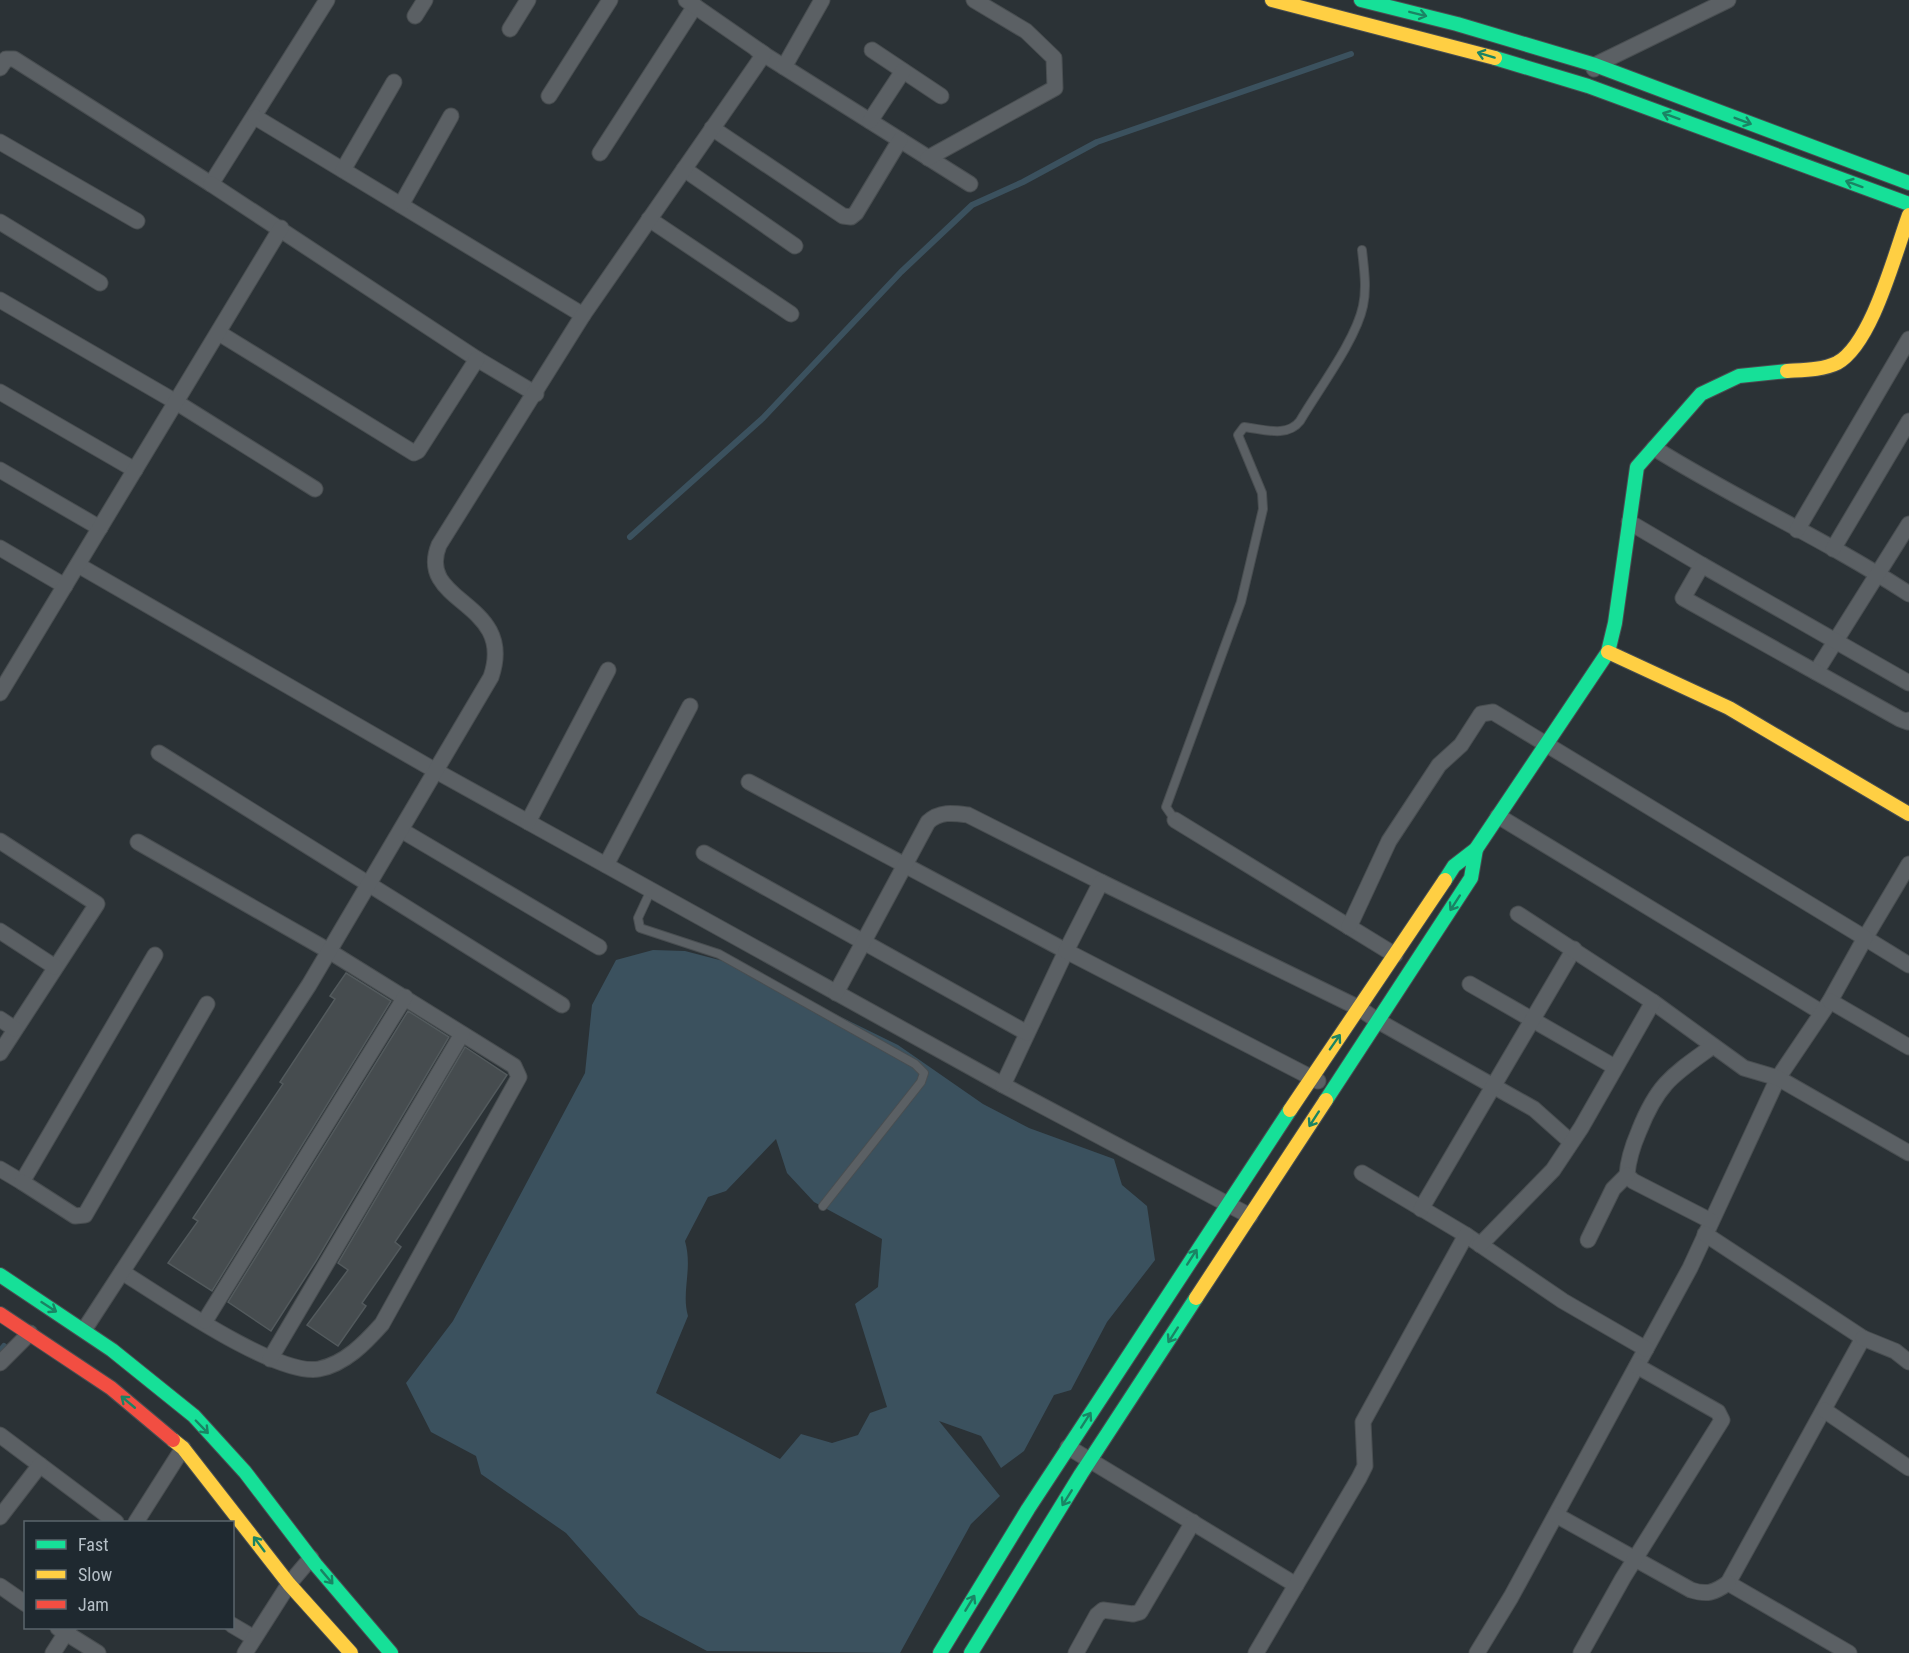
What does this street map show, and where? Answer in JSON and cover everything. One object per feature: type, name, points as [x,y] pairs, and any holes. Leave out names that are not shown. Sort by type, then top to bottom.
[{"type":"street","points":[[212,184],[327,0]]},
{"type":"street","points":[[415,16],[425,0]]},
{"type":"street","points":[[510,29],[528,0]]},
{"type":"street","points":[[549,96],[610,0]]},
{"type":"street","points":[[784,67],[822,0]]},
{"type":"street","points":[[928,158],[1055,88],[1054,58],[1026,31],[974,0]]},
{"type":"street","points":[[1272,0],[1455,45],[1588,86],[1909,204]]},
{"type":"street","points":[[1361,0],[1457,24],[1595,65],[1909,183]]},
{"type":"street","points":[[1588,86],[1595,65],[1726,1]]},
{"type":"street","points":[[600,153],[690,3],[754,48],[970,184]]},
{"type":"street","points":[[84,1329],[329,951],[491,677],[495,656],[488,626],[482,617],[446,587],[435,564],[435,555],[583,315],[764,54],[754,48]]},
{"type":"street","points":[[872,50],[941,96]]},
{"type":"street","points":[[0,68],[6,59],[14,59],[281,228],[477,359],[536,394]]},
{"type":"street","points":[[870,121],[903,71]]},
{"type":"street","points":[[343,170],[394,82]]},
{"type":"street","points":[[400,206],[450,116]]},
{"type":"street","points":[[255,117],[583,315]]},
{"type":"street","points":[[712,128],[843,216],[851,217],[856,213],[900,140]]},
{"type":"street","points":[[0,142],[137,221]]},
{"type":"street","points":[[684,169],[795,246]]},
{"type":"street","points":[[940,1653],[1068,1447],[1311,1076],[1454,866],[1476,849],[1608,652],[1615,623],[1637,467],[1701,394],[1739,376],[1828,366],[1837,363],[1856,347],[1866,329],[1909,215]]},
{"type":"street","points":[[649,219],[791,314]]},
{"type":"street","points":[[0,222],[100,283]]},
{"type":"street","points":[[0,693],[281,228]]},
{"type":"street","points":[[0,300],[176,402],[315,489]]},
{"type":"street","points":[[219,333],[414,453],[418,451],[477,359]]},
{"type":"street","points":[[1797,530],[1909,339]]},
{"type":"street","points":[[0,392],[135,470]]},
{"type":"street","points":[[1833,549],[1909,421]]},
{"type":"street","points":[[1653,448],[1700,477],[1876,572],[1909,594]]},
{"type":"street","points":[[0,470],[100,528]]},
{"type":"street","points":[[1629,522],[1909,683]]},
{"type":"street","points":[[1816,672],[1876,572],[1909,524]]},
{"type":"street","points":[[0,548],[65,586]]},
{"type":"street","points":[[78,564],[436,771],[1003,1085],[1228,1202],[1250,1216]]},
{"type":"street","points":[[1702,565],[1683,598],[1900,719],[1908,722],[1909,720]]},
{"type":"street","points":[[1608,652],[1729,708],[1909,814]]},
{"type":"street","points":[[528,822],[608,670]]},
{"type":"street","points":[[606,865],[690,706]]},
{"type":"street","points":[[1349,927],[1389,841],[1439,765],[1461,746],[1481,714],[1493,712],[1909,965]]},
{"type":"street","points":[[159,753],[562,1005]]},
{"type":"street","points":[[749,782],[1066,951],[1311,1076],[1333,1090]]},
{"type":"street","points":[[836,993],[928,822],[934,816],[957,814],[983,821],[1101,882],[1359,1008],[1534,1109],[1571,1142]]},
{"type":"street","points":[[1498,816],[1826,1006],[1909,1047]]},
{"type":"street","points":[[1175,820],[1395,955]]},
{"type":"street","points":[[401,830],[599,947]]},
{"type":"street","points":[[0,841],[97,904],[0,1053]]},
{"type":"street","points":[[122,1272],[270,1359],[297,1368],[318,1370],[338,1362],[363,1346],[382,1324],[519,1077],[514,1066],[405,997],[138,842]]},
{"type":"street","points":[[971,1653],[1091,1460],[1471,878],[1476,849]]},
{"type":"street","points":[[704,853],[1027,1033]]},
{"type":"street","points":[[1477,1653],[1556,1515],[1646,1349],[1708,1228],[1778,1078],[1826,1006],[1909,864]]},
{"type":"street","points":[[1003,1085],[1101,882]]},
{"type":"street","points":[[1518,914],[1653,1002],[1744,1068],[1778,1078],[1909,1152]]},
{"type":"street","points":[[0,931],[55,967]]},
{"type":"street","points":[[1421,1209],[1574,949]]},
{"type":"street","points":[[22,1182],[155,955]]},
{"type":"street","points":[[1470,984],[1613,1066]]},
{"type":"street","points":[[205,1322],[405,997]]},
{"type":"street","points":[[1480,1245],[1553,1170],[1653,1002]]},
{"type":"street","points":[[0,1168],[75,1216],[85,1215],[207,1004]]},
{"type":"street","points":[[0,1019],[15,1029]]},
{"type":"street","points":[[270,1359],[462,1034]]},
{"type":"street","points":[[1588,1240],[1613,1189],[1627,1175],[1628,1163],[1637,1136],[1655,1094],[1684,1067],[1713,1046]]},
{"type":"street","points":[[1362,1173],[1466,1235],[1563,1301],[1646,1349]]},
{"type":"street","points":[[1627,1175],[1708,1228],[1863,1338],[1895,1351],[1909,1362]]},
{"type":"street","points":[[1256,1653],[1365,1466],[1363,1422],[1466,1235]]},
{"type":"street","points":[[0,1275],[84,1329],[184,1408],[231,1456],[269,1501],[311,1558],[392,1653]]},
{"type":"street","points":[[0,1314],[111,1388],[183,1448],[289,1584],[351,1653]]},
{"type":"street","points":[[0,1363],[30,1333]]},
{"type":"street","points":[[1556,1515],[1690,1590],[1703,1594],[1714,1593],[1728,1583],[1863,1338]]},
{"type":"street","points":[[1581,1653],[1636,1558],[1722,1420],[1718,1412],[1637,1366]]},
{"type":"street","points":[[1824,1410],[1908,1464]]},
{"type":"street","points":[[0,1435],[115,1521]]},
{"type":"street","points":[[1068,1447],[1296,1585]]},
{"type":"street","points":[[137,1521],[183,1448]]},
{"type":"street","points":[[0,1517],[40,1465]]},
{"type":"street","points":[[1076,1653],[1097,1614],[1102,1610],[1132,1614],[1140,1612],[1193,1522]]},
{"type":"street","points":[[245,1653],[289,1584],[311,1558]]},
{"type":"street","points":[[1728,1583],[1849,1653]]},
{"type":"street","points":[[0,1586],[24,1603]]},
{"type":"street","points":[[234,1626],[254,1638]]},
{"type":"street","points":[[53,1653],[64,1629],[98,1653]]},
{"type":"lane","points":[[1175,820],[1166,807],[1241,602],[1263,509],[1262,493],[1238,435],[1244,427],[1287,432],[1294,429],[1300,421],[1356,327],[1366,277],[1362,250]]},
{"type":"lane","points":[[651,890],[638,918],[640,928],[719,954],[915,1064],[924,1073],[921,1082],[823,1206]]},
{"type":"water","points":[[653,950],[685,951],[731,963],[898,1045],[983,1104],[1029,1128],[1114,1159],[1122,1185],[1147,1206],[1155,1260],[1107,1322],[1071,1390],[1054,1395],[1024,1451],[1001,1468],[981,1436],[939,1421],[1000,1496],[971,1524],[900,1653],[707,1651],[639,1615],[566,1533],[481,1474],[476,1456],[431,1432],[406,1383],[453,1321],[585,1073],[592,1005],[616,960]],"holes":[[[776,1139],[787,1173],[814,1202],[882,1239],[878,1287],[855,1304],[887,1407],[870,1413],[858,1435],[832,1443],[801,1434],[780,1459],[656,1393],[688,1316],[686,1307],[688,1261],[685,1241],[708,1197],[726,1191]]]},
{"type":"building","points":[[346,973],[391,1001],[212,1291],[168,1263],[198,1221],[193,1218],[283,1084],[280,1082],[335,999],[330,996]]},
{"type":"building","points":[[408,1011],[449,1037],[316,1261],[271,1331],[228,1302]]},
{"type":"building","points":[[465,1047],[507,1075],[395,1242],[401,1247],[362,1303],[366,1306],[338,1346],[307,1325],[348,1270],[338,1263]]},
{"type":"waterway","points":[[630,537],[763,418],[901,272],[972,205],[1023,182],[1097,142],[1351,54]]},
{"type":"waterway","points":[[0,1351],[4,1346]]},
{"type":"traffic: fast","points":[[1361,0],[1457,24],[1595,65],[1909,183]]},
{"type":"traffic: fast","points":[[1495,58],[1588,86],[1909,204]]},
{"type":"traffic: fast","points":[[1445,880],[1454,866],[1476,849],[1608,652],[1615,623],[1637,467],[1701,394],[1739,376],[1787,371]]},
{"type":"traffic: fast","points":[[1326,1100],[1471,878],[1476,849]]},
{"type":"traffic: fast","points":[[940,1653],[1028,1509],[1290,1110]]},
{"type":"traffic: fast","points":[[0,1275],[112,1350],[194,1416],[245,1472],[316,1565],[391,1653]]},
{"type":"traffic: fast","points":[[971,1653],[1081,1474],[1196,1298]]},
{"type":"traffic: slow","points":[[1272,0],[1495,58]]},
{"type":"traffic: slow","points":[[1787,371],[1826,367],[1837,363],[1850,353],[1861,337],[1881,296],[1909,215]]},
{"type":"traffic: slow","points":[[1608,652],[1729,708],[1909,814]]},
{"type":"traffic: slow","points":[[1290,1110],[1445,880]]},
{"type":"traffic: slow","points":[[1196,1298],[1326,1100]]},
{"type":"traffic: slow","points":[[173,1440],[183,1448],[289,1584],[351,1653]]},
{"type":"traffic: jam","points":[[0,1314],[111,1388],[173,1440]]}]
